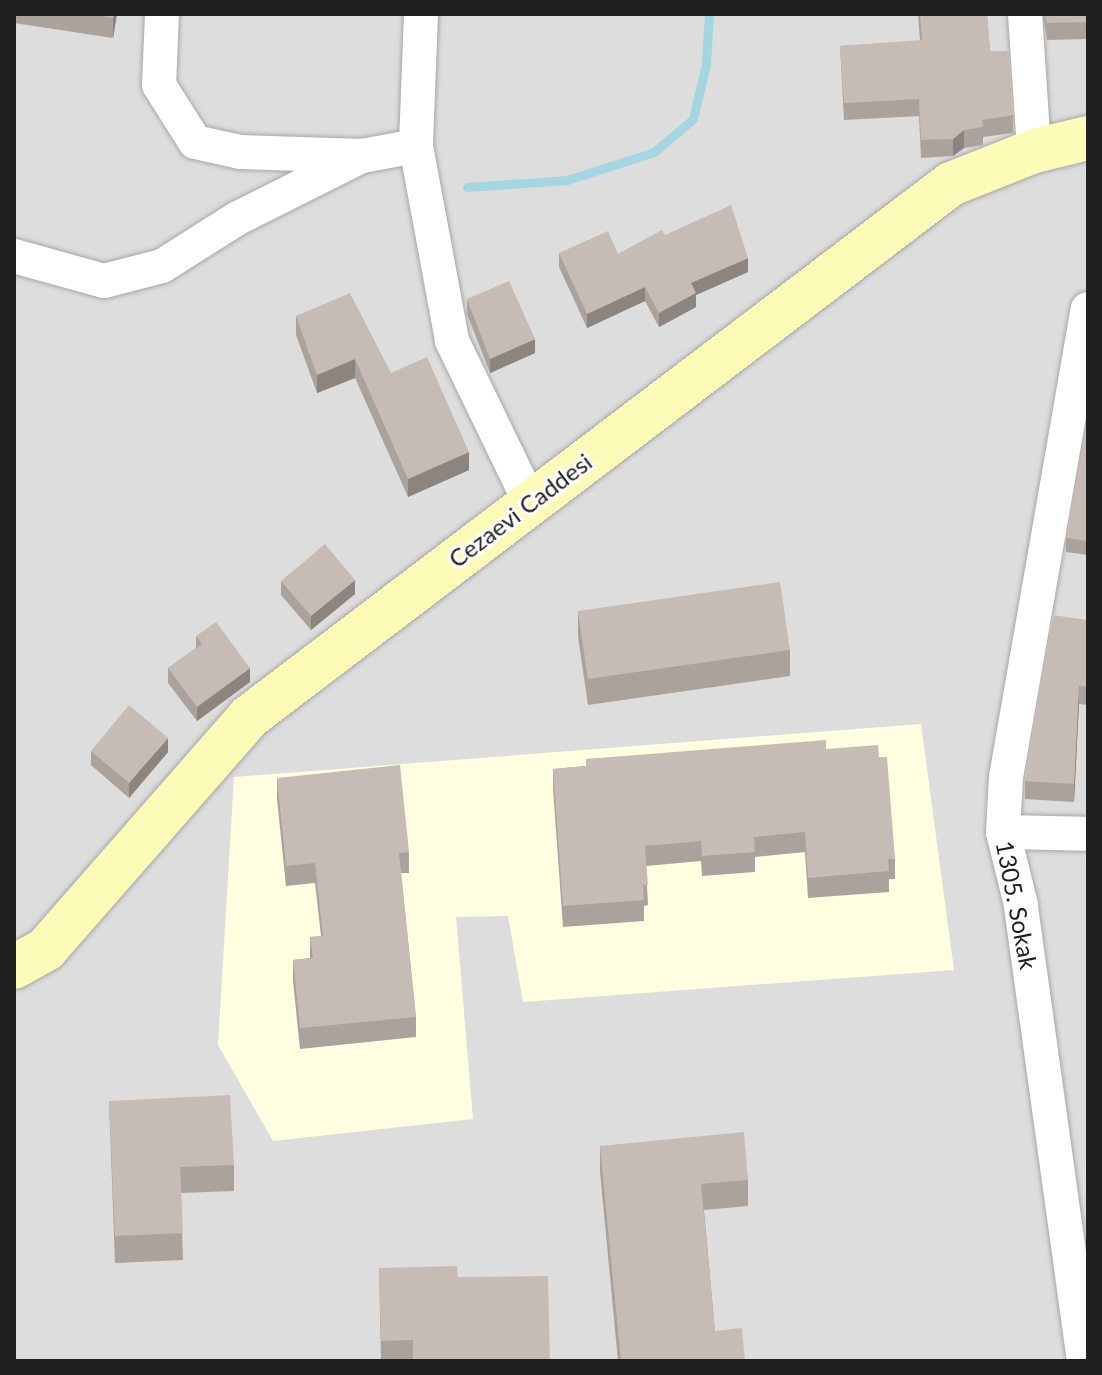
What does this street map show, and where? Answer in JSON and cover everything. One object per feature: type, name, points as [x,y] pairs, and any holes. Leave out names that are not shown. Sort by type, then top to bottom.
[{"type":"street","points":[[162,14],[159,85],[195,142],[240,152],[362,156],[416,146]]},
{"type":"street","points":[[421,14],[416,146],[452,341],[530,502]]},
{"type":"street","points":[[1025,14],[1034,151]]},
{"type":"street","name":"Cezaevi Caddesi","points":[[14,967],[46,949],[249,717],[951,184],[1034,151],[1088,138]]},
{"type":"street","points":[[14,256],[104,281],[162,266],[238,218],[362,156]]},
{"type":"street","name":"1305. Sokak","points":[[1084,1361],[1021,905],[1003,832],[1006,777],[1088,309]]},
{"type":"street","points":[[1003,832],[1088,834]]},
{"type":"shaded area","points":[[14,14],[1088,14],[1088,1361],[14,1361]]},
{"type":"shaded area","points":[[921,724],[954,970],[523,1002],[508,916],[456,917],[473,1119],[273,1141],[218,1045],[234,777]]},
{"type":"building","points":[[88,14],[114,14],[113,18]]},
{"type":"building","points":[[920,14],[987,14],[990,51],[1009,51],[1013,115],[982,120],[983,127],[964,130],[953,139],[921,140],[919,99],[844,103],[840,46],[922,40]]},
{"type":"building","points":[[1045,14],[1088,14],[1088,22],[1047,23]]},
{"type":"building","points":[[731,205],[748,258],[691,283],[696,293],[659,313],[645,287],[587,314],[559,253],[608,231],[618,254],[662,230],[665,235]]},
{"type":"building","points":[[509,281],[535,339],[490,359],[467,299]]},
{"type":"building","points":[[350,293],[391,373],[427,357],[469,452],[408,479],[355,359],[317,375],[296,316]]},
{"type":"building","points":[[1088,411],[1088,541],[1066,538]]},
{"type":"building","points":[[325,544],[355,580],[311,616],[281,581]]},
{"type":"building","points":[[780,582],[790,650],[588,679],[578,611]]},
{"type":"building","points":[[1052,615],[1088,620],[1088,687],[1079,686],[1074,784],[1025,781]]},
{"type":"building","points":[[216,622],[250,668],[197,707],[168,668],[202,644],[196,636]]},
{"type":"building","points":[[129,705],[168,738],[129,783],[91,751]]},
{"type":"building","points":[[826,740],[826,749],[878,745],[879,757],[887,757],[895,859],[888,859],[889,871],[808,878],[805,832],[754,837],[755,852],[702,856],[701,841],[645,846],[648,885],[643,885],[644,900],[563,906],[553,769],[586,766],[586,759]]},
{"type":"building","points":[[400,765],[409,852],[399,853],[416,1017],[300,1028],[293,960],[313,958],[310,937],[323,936],[315,863],[286,866],[277,778]]},
{"type":"building","points":[[230,1095],[234,1165],[180,1167],[183,1233],[115,1236],[109,1101]]},
{"type":"building","points":[[744,1132],[748,1180],[701,1184],[715,1331],[742,1328],[745,1361],[621,1361],[600,1146]]},
{"type":"building","points":[[457,1266],[458,1277],[548,1276],[550,1361],[413,1361],[413,1340],[381,1341],[379,1268]]},
{"type":"waterway","points":[[467,187],[567,180],[654,152],[693,119],[706,64],[709,14]]}]
